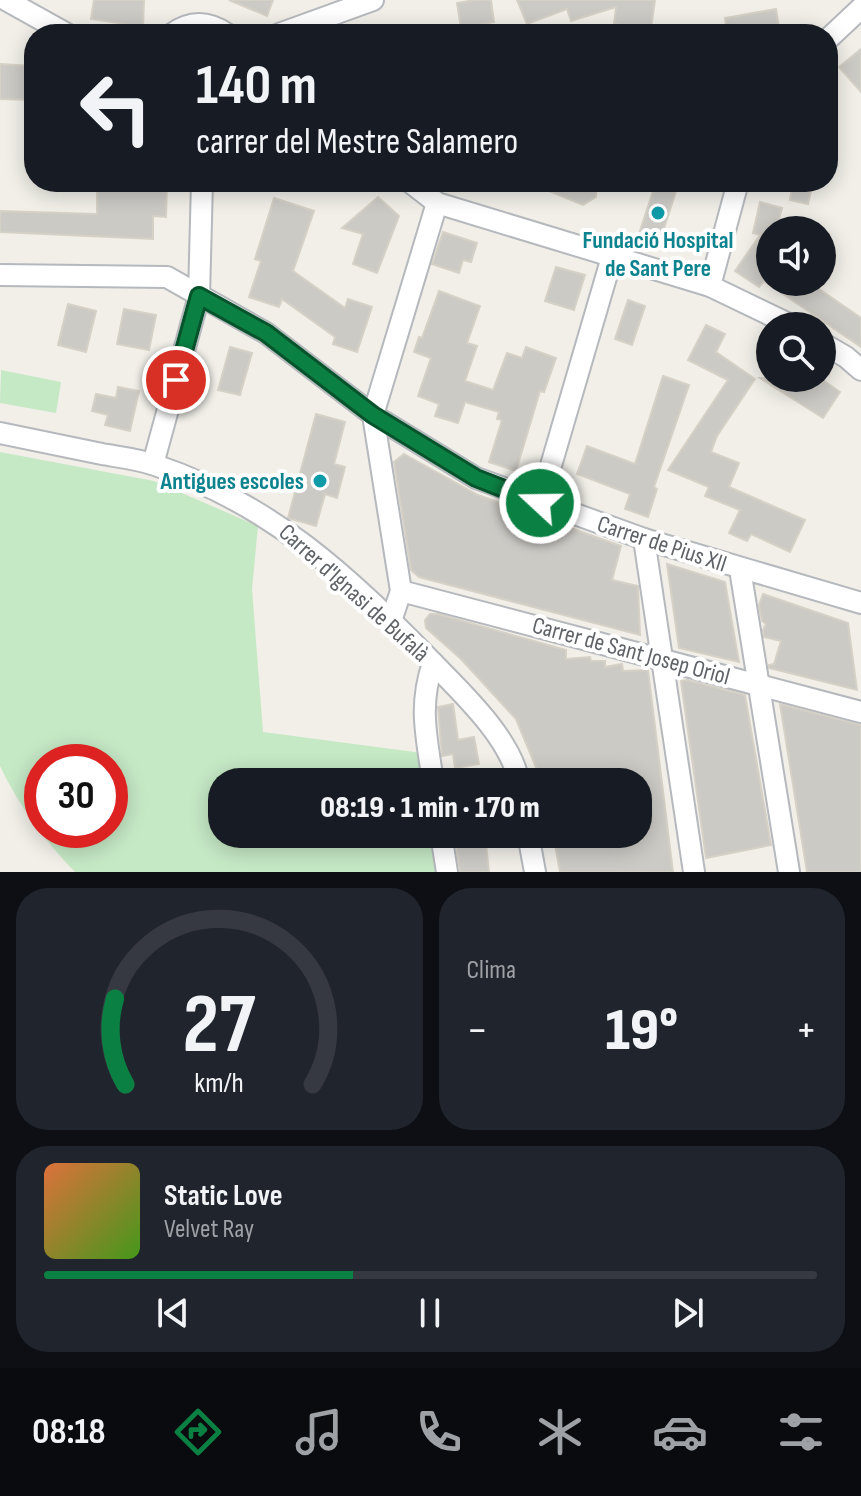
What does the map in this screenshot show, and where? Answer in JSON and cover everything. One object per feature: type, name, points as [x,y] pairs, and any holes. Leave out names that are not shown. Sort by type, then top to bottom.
[{"type":"street","points":[[6,0],[49,24]]},
{"type":"street","points":[[307,24],[373,0]]},
{"type":"street","points":[[838,30],[861,8]]},
{"type":"street","points":[[153,464],[199,296],[202,192]]},
{"type":"street","points":[[423,192],[437,203],[710,286],[764,312]]},
{"type":"street","points":[[710,286],[735,192]]},
{"type":"street","points":[[391,621],[401,591],[373,415],[437,203]]},
{"type":"street","points":[[540,503],[612,257]]},
{"type":"street","name":"Carrer de Pius XII","points":[[0,275],[167,277],[266,333],[373,415],[476,478],[644,539],[861,606]]},
{"type":"street","points":[[836,351],[861,370]]},
{"type":"street","name":"Carrer d'Ignasi de Bufalà","points":[[0,433],[153,464],[211,488],[271,519],[341,575],[455,683],[493,731],[516,768]]},
{"type":"street","points":[[644,539],[694,872]]},
{"type":"street","points":[[740,569],[789,872]]},
{"type":"street","name":"Carrer de Sant Josep Oriol","points":[[401,591],[861,712]]},
{"type":"street","points":[[431,768],[425,726],[425,687],[433,663]]},
{"type":"street","points":[[443,848],[447,872]]},
{"type":"street","points":[[531,848],[535,872]]},
{"type":"green space","points":[[1,370],[61,382],[56,413],[0,403]]},
{"type":"green space","points":[[0,452],[154,481],[258,526],[252,589],[263,732],[422,753],[425,768],[208,768],[208,848],[438,848],[442,872],[75,872],[53,848],[128,848],[128,744],[24,744],[24,808],[0,766]]},
{"type":"building","points":[[94,0],[144,0],[143,24],[91,19]]},
{"type":"building","points":[[229,0],[273,0],[267,16]]},
{"type":"building","points":[[491,0],[494,22],[460,24],[457,3]]},
{"type":"building","points":[[517,0],[655,0],[652,24],[614,24],[616,7],[571,21],[567,9],[527,24]]},
{"type":"building","points":[[776,9],[778,24],[726,24],[725,18]]},
{"type":"building","points":[[861,49],[861,92],[839,67]]},
{"type":"building","points":[[0,64],[24,66],[24,100],[0,99]]},
{"type":"building","points":[[97,192],[167,192],[166,217],[153,216],[153,239],[0,232],[0,211],[97,214]]},
{"type":"building","points":[[551,192],[596,192],[596,197],[583,205]]},
{"type":"building","name":"Fundació Hospital de Sant Pere","points":[[653,192],[676,192],[657,250],[636,243]]},
{"type":"building","points":[[791,192],[811,192],[808,204],[790,200]]},
{"type":"building","points":[[378,197],[399,216],[377,273],[353,264],[363,234],[342,228]]},
{"type":"building","points":[[274,198],[314,211],[293,271],[345,308],[348,299],[372,307],[357,352],[333,344],[335,337],[282,299],[279,307],[249,297],[261,261],[255,259]]},
{"type":"building","points":[[760,202],[782,208],[780,216],[757,216]]},
{"type":"building","points":[[443,232],[477,243],[471,262],[463,260],[459,273],[432,264]]},
{"type":"building","points":[[756,241],[756,285],[735,271]]},
{"type":"building","points":[[556,267],[585,275],[574,310],[545,301]]},
{"type":"building","points":[[439,291],[480,306],[467,343],[477,346],[465,381],[493,390],[507,353],[522,358],[526,347],[556,358],[544,392],[540,391],[516,471],[489,462],[502,420],[497,419],[499,412],[465,402],[458,423],[435,416],[439,404],[418,396],[431,358],[414,352]]},
{"type":"building","points":[[786,296],[829,296],[861,318],[861,347],[836,330],[836,312],[810,312]]},
{"type":"building","points":[[628,300],[645,306],[632,345],[615,339]]},
{"type":"building","points":[[68,304],[96,311],[86,352],[58,345]]},
{"type":"building","points":[[124,309],[156,315],[149,350],[117,344]]},
{"type":"building","points":[[706,325],[725,334],[716,352],[755,379],[717,436],[711,452],[739,463],[729,487],[805,520],[790,552],[751,534],[747,541],[729,533],[740,510],[705,496],[709,487],[668,470],[728,380],[688,360]]},
{"type":"building","points":[[230,347],[252,353],[240,395],[218,390]]},
{"type":"building","points":[[663,376],[689,385],[654,487],[657,489],[648,517],[625,509],[630,494],[577,474],[587,446],[635,464]]},
{"type":"building","points":[[118,387],[139,391],[130,431],[105,425],[108,415],[92,411],[96,394],[116,398]]},
{"type":"building","points":[[836,389],[840,392],[823,418],[782,392],[836,392]]},
{"type":"building","name":"Antigues escoles","points":[[316,414],[345,422],[334,464],[345,467],[337,498],[325,494],[316,526],[288,518]]},
{"type":"building","points":[[404,454],[478,495],[621,546],[612,580],[638,586],[640,635],[419,577],[411,570],[394,462]]},
{"type":"building","points":[[667,564],[725,582],[739,662],[679,648]]},
{"type":"building","points":[[763,594],[848,623],[857,690],[769,668],[774,664],[781,641],[764,637],[766,624],[762,621],[759,605]]},
{"type":"building","points":[[430,614],[438,614],[566,650],[566,659],[590,657],[591,661],[605,661],[605,667],[622,664],[623,671],[648,670],[673,872],[560,872],[556,848],[652,848],[652,768],[536,768],[516,719],[461,659],[426,628],[425,620]]},
{"type":"building","points":[[681,681],[745,695],[771,845],[706,858]]},
{"type":"building","points":[[453,704],[458,740],[474,737],[479,764],[455,768],[453,754],[442,756],[438,707]]},
{"type":"building","points":[[780,704],[861,725],[861,872],[807,872]]},
{"type":"building","points":[[456,848],[486,848],[489,872],[460,872]]},
{"type":"place","name":"Fundació Hospital de Sant Pere","points":[[658,213]]},
{"type":"place","name":"Antigues escoles","points":[[320,481]]},
{"type":"route","points":[[176,380],[199,296],[266,333],[373,415],[476,478],[540,503]]}]
